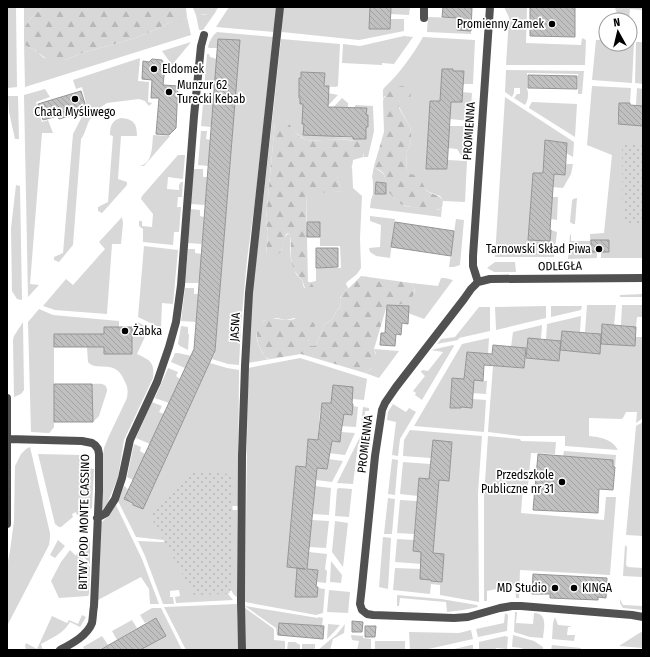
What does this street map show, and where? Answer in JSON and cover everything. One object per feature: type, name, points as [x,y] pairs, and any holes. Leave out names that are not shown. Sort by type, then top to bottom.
[{"type":"street","name":"JASNA","points":[[242,650],[242,456],[249,293],[280,7]]},
{"type":"street","points":[[424,7],[424,18]]},
{"type":"street","name":"PROMIENNA","points":[[490,7],[473,256],[478,282],[471,289],[396,387],[382,410],[375,456],[360,604],[362,610],[367,614],[373,615],[454,618],[468,617],[500,608],[521,606],[643,617]]},
{"type":"street","points":[[97,518],[106,513],[115,499],[122,478],[130,440],[157,382],[176,322],[181,285],[194,116],[201,46],[204,34]]},
{"type":"street","name":"ODLEGŁA","points":[[478,282],[490,279],[643,278]]},
{"type":"street","points":[[7,398],[7,524]]},
{"type":"street","name":"BITWY POD MONTE CASSINO","points":[[8,439],[82,441],[95,444],[98,448],[99,460],[94,606],[91,623],[81,637],[60,650]]},
{"type":"green space","points":[[7,7],[16,7],[17,87],[8,88]]},
{"type":"green space","points":[[24,7],[43,7],[30,19],[24,28]]},
{"type":"green space","points":[[43,7],[188,7],[186,8],[187,17],[181,22],[172,21],[136,38],[82,53],[59,62],[50,61],[35,50],[26,46],[24,43],[24,28],[30,19]]},
{"type":"green space","points":[[191,7],[219,7],[212,13],[196,15]]},
{"type":"green space","points":[[229,7],[278,7],[274,32],[216,27]]},
{"type":"green space","points":[[283,7],[370,7],[369,29],[390,29],[391,19],[404,19],[404,31],[359,40],[282,32]]},
{"type":"green space","points":[[391,7],[410,7],[409,15],[390,14]]},
{"type":"green space","points":[[504,7],[527,7],[526,43],[581,45],[582,38],[586,40],[585,65],[506,65],[509,17]]},
{"type":"green space","points":[[615,7],[643,7],[643,10],[630,9],[630,12],[617,12]]},
{"type":"green space","points":[[217,10],[203,30],[199,30],[196,15],[204,15]]},
{"type":"green space","points":[[187,17],[191,35],[25,87],[24,43],[44,58],[65,60],[82,53],[136,38],[172,21],[185,20]]},
{"type":"green space","points":[[428,17],[458,18],[457,30],[471,31],[471,34],[427,32]]},
{"type":"green space","points":[[217,32],[273,37],[247,260],[239,365],[228,364],[212,359],[215,353],[240,40],[229,39],[217,48],[209,48],[210,40]]},
{"type":"green space","points":[[404,36],[413,37],[394,64],[382,63],[382,65],[342,63],[343,44],[360,46]]},
{"type":"green space","points":[[423,37],[475,40],[473,84],[462,84],[464,71],[443,69],[440,101],[430,101],[426,168],[448,169],[448,160],[467,161],[465,202],[443,201],[440,196],[429,192],[424,188],[419,178],[407,172],[406,153],[410,145],[411,133],[410,127],[398,105],[398,102],[402,100],[384,96],[383,101],[384,88],[415,51]]},
{"type":"green space","points":[[281,39],[340,44],[338,86],[325,86],[325,73],[301,72],[301,78],[299,79],[299,98],[300,104],[305,105],[303,135],[334,135],[335,137],[366,139],[366,127],[368,127],[368,115],[366,115],[367,108],[355,108],[355,105],[373,106],[374,131],[368,157],[363,157],[364,155],[360,142],[334,139],[315,141],[306,140],[301,137],[286,121],[275,122],[266,219],[268,232],[266,256],[281,252],[284,239],[289,233],[291,260],[296,274],[302,280],[304,288],[314,287],[311,282],[316,281],[316,268],[341,268],[340,246],[320,246],[320,222],[307,222],[306,193],[344,191],[339,184],[338,175],[340,172],[351,168],[352,166],[353,188],[362,196],[360,238],[361,268],[357,274],[347,282],[346,284],[348,288],[340,298],[340,308],[336,311],[329,322],[324,324],[317,343],[314,346],[311,346],[309,342],[313,329],[294,318],[286,320],[277,318],[263,321],[258,328],[257,340],[265,357],[267,359],[271,359],[248,363],[251,305]]},
{"type":"green space","points":[[596,40],[598,40],[598,52],[634,52],[632,83],[592,80]]},
{"type":"green space","points":[[191,42],[172,65],[162,51]]},
{"type":"green space","points":[[638,42],[643,42],[643,84],[635,83],[636,52],[638,52]]},
{"type":"green space","points":[[207,54],[209,54],[210,57],[217,59],[214,88],[204,88]]},
{"type":"green space","points":[[140,58],[138,81],[149,82],[148,102],[152,103],[149,106],[145,101],[139,99],[107,103],[91,118],[81,139],[73,245],[59,262],[54,260],[54,257],[63,253],[73,134],[87,107],[82,87],[76,89],[73,80]]},
{"type":"green space","points":[[506,70],[584,71],[582,94],[578,94],[578,74],[527,73],[528,95],[525,105],[514,98],[517,94],[520,94],[520,88],[514,88],[512,97],[505,92]]},
{"type":"green space","points":[[403,86],[411,93],[410,99],[398,102],[399,108],[410,127],[411,133],[410,145],[406,153],[407,172],[419,177],[427,191],[441,198],[443,201],[440,209],[432,211],[401,204],[387,190],[383,172],[374,166],[384,132],[384,98],[391,90],[396,87]]},
{"type":"green space","points":[[592,86],[631,88],[630,103],[619,103],[617,124],[643,126],[643,258],[601,258],[601,252],[609,251],[608,240],[591,240],[591,252],[597,252],[597,258],[568,259],[570,234],[571,241],[590,241],[590,234],[604,233],[612,155],[587,145]]},
{"type":"green space","points":[[637,88],[643,89],[643,106],[636,105]]},
{"type":"green space","points":[[45,89],[50,97],[36,102],[42,122],[48,120],[53,133],[42,133],[30,284],[39,285],[28,297],[24,95]]},
{"type":"green space","points":[[463,92],[472,93],[470,121],[450,119],[451,102],[462,102]]},
{"type":"green space","points":[[204,93],[210,93],[210,99],[213,99],[211,127],[201,126]]},
{"type":"green space","points":[[328,93],[338,95],[323,111]]},
{"type":"green space","points":[[8,96],[18,96],[19,139],[15,139],[9,112]]},
{"type":"green space","points":[[505,97],[574,142],[573,157],[566,153],[566,143],[545,141],[543,173],[533,173],[528,240],[539,241],[551,230],[557,232],[554,257],[495,257]]},
{"type":"green space","points":[[342,98],[348,103],[348,115],[328,113]]},
{"type":"green space","points":[[532,102],[577,104],[575,137],[529,108]]},
{"type":"green space","points":[[121,118],[134,123],[137,136],[121,136],[118,179],[127,182],[127,185],[102,213],[98,211],[98,207],[108,202],[113,136],[110,135],[110,129],[114,122]]},
{"type":"green space","points":[[279,118],[286,121],[300,137],[304,139],[312,141],[357,141],[360,142],[364,150],[363,157],[353,160],[350,169],[343,171],[338,175],[339,184],[345,191],[306,194],[308,282],[311,282],[314,287],[315,290],[312,293],[308,293],[306,291],[302,280],[293,268],[289,233],[286,234],[281,252],[271,259],[266,256],[268,232],[266,219],[275,122]]},
{"type":"green space","points":[[449,126],[469,126],[467,155],[461,155],[457,149],[448,148]]},
{"type":"green space","points":[[201,131],[207,131],[206,139],[210,140],[208,166],[198,165]]},
{"type":"green space","points":[[153,135],[170,136],[144,166],[140,166],[150,158]]},
{"type":"green space","points":[[622,145],[643,145],[643,223],[623,223]]},
{"type":"green space","points":[[178,155],[185,155],[183,179],[168,177],[167,189],[179,190],[179,185],[183,182],[182,197],[178,197],[177,207],[181,207],[179,232],[174,232],[173,245],[143,242],[143,229],[139,226],[139,221],[142,221],[142,226],[152,227],[153,214],[141,199],[142,196]]},
{"type":"green space","points":[[566,164],[573,164],[571,174],[563,188],[553,187],[554,174],[565,175]]},
{"type":"green space","points":[[374,166],[383,174],[386,183],[376,182],[375,194],[386,194],[386,188],[394,198],[405,206],[438,210],[442,207],[441,217],[370,208],[373,194],[372,177]]},
{"type":"green space","points":[[193,169],[203,169],[203,177],[207,177],[205,205],[191,204]]},
{"type":"green space","points":[[16,185],[20,186],[22,300],[17,299],[12,291],[11,228]]},
{"type":"green space","points":[[552,197],[558,197],[557,220],[551,219]]},
{"type":"green space","points":[[577,198],[575,224],[573,224],[570,222],[572,201],[573,199]]},
{"type":"green space","points":[[191,209],[200,210],[200,216],[204,217],[202,244],[188,243]]},
{"type":"green space","points":[[370,216],[395,219],[390,258],[376,256],[370,252],[369,248],[380,247],[381,225],[370,221]]},
{"type":"green space","points":[[122,217],[123,223],[121,244],[112,244],[107,314],[55,310],[43,306],[66,279],[73,285],[105,249],[99,242]]},
{"type":"green space","points":[[456,219],[464,220],[460,265],[449,267]]},
{"type":"green space","points":[[144,246],[178,250],[173,304],[162,303],[161,328],[138,317]]},
{"type":"green space","points":[[188,249],[195,249],[195,253],[202,254],[199,283],[185,283]]},
{"type":"green space","points":[[495,262],[515,262],[516,272],[494,272],[487,268]]},
{"type":"green space","points":[[361,276],[411,283],[415,291],[409,300],[401,304],[387,305],[374,349],[376,360],[368,371],[365,373],[301,354],[271,359],[264,356],[259,346],[257,337],[257,331],[260,324],[270,319],[287,320],[302,318],[309,320],[315,325],[309,341],[311,346],[314,346],[317,343],[324,324],[332,319],[336,311],[340,308],[340,299],[342,294]]},
{"type":"green space","points":[[441,278],[453,280],[424,319],[408,313],[409,306],[396,305],[408,300],[414,294],[414,287],[411,283],[438,286]]},
{"type":"green space","points":[[185,288],[194,288],[194,294],[198,294],[196,322],[181,321]]},
{"type":"green space","points":[[643,294],[643,297],[620,297],[620,295]]},
{"type":"green space","points":[[587,305],[616,305],[614,325],[603,324],[602,334],[585,332]]},
{"type":"green space","points":[[622,305],[643,305],[643,317],[637,317],[636,327],[621,325]]},
{"type":"green space","points":[[546,306],[546,318],[496,330],[495,307]]},
{"type":"green space","points":[[551,306],[582,306],[581,310],[551,317]]},
{"type":"green space","points":[[479,307],[490,307],[490,331],[437,344],[441,339],[455,337]]},
{"type":"green space","points":[[39,309],[53,315],[119,321],[119,327],[105,354],[132,354],[132,327],[137,322],[158,332],[147,332],[137,354],[145,358],[152,365],[153,378],[124,440],[118,477],[104,512],[101,513],[102,463],[104,448],[127,398],[127,386],[121,374],[117,370],[92,365],[88,362],[87,347],[92,347],[92,334],[54,334],[54,427],[49,433],[31,432],[28,322]]},
{"type":"green space","points":[[581,316],[580,332],[562,331],[561,341],[546,340],[547,324]]},
{"type":"green space","points":[[23,322],[24,390],[21,394],[14,397],[13,340]]},
{"type":"green space","points":[[542,325],[541,339],[527,348],[511,347],[513,332]]},
{"type":"green space","points":[[181,326],[188,327],[188,350],[178,344]]},
{"type":"green space","points":[[635,337],[643,337],[643,418],[636,423],[637,412],[626,412],[621,419],[589,418],[589,436],[609,441],[618,450],[565,446],[565,436],[520,436],[488,432],[493,366],[524,368],[525,358],[559,361],[560,350],[599,354],[600,344],[634,346]]},
{"type":"green space","points":[[489,338],[488,355],[467,352],[464,379],[452,379],[450,407],[472,408],[473,399],[486,400],[484,432],[414,426],[462,344]]},
{"type":"green space","points":[[454,346],[422,400],[415,395],[416,393],[413,391],[425,376],[421,372],[422,370],[428,371],[443,352],[431,350]]},
{"type":"green space","points":[[374,349],[399,351],[379,378],[365,373],[371,369],[376,353]]},
{"type":"green space","points":[[175,353],[192,356],[185,368],[171,362]]},
{"type":"green space","points":[[300,358],[367,379],[364,400],[352,399],[330,411],[320,411],[318,440],[308,439],[306,467],[296,466],[287,567],[297,568],[295,597],[317,597],[318,588],[325,589],[323,613],[316,615],[245,602],[248,368]]},
{"type":"green space","points":[[210,363],[239,370],[238,506],[216,506],[180,535],[163,540],[136,537],[118,501],[124,486],[128,489],[124,499],[143,509]]},
{"type":"green space","points":[[168,368],[178,372],[176,376],[180,379],[169,403],[155,398]]},
{"type":"green space","points":[[473,380],[487,381],[486,394],[472,393]]},
{"type":"green space","points":[[92,384],[104,385],[107,388],[99,416],[93,422]]},
{"type":"green space","points":[[152,402],[162,406],[159,412],[164,414],[150,444],[136,438]]},
{"type":"green space","points":[[393,404],[406,412],[409,408],[416,412],[400,439],[398,456],[392,455],[396,422],[387,420],[388,412]]},
{"type":"green space","points":[[353,406],[358,407],[356,427],[340,426],[341,414],[352,415]]},
{"type":"green space","points":[[363,407],[369,408],[369,411],[365,411],[364,426],[367,426],[366,428],[361,427]]},
{"type":"green space","points":[[643,422],[643,536],[626,535],[636,426]]},
{"type":"green space","points":[[410,430],[482,436],[478,493],[479,602],[440,595],[440,585],[431,584],[430,594],[393,590],[395,568],[421,569],[431,581],[442,582],[444,554],[433,553],[439,480],[449,481],[452,442],[433,441],[431,458],[403,456],[404,440]]},
{"type":"green space","points":[[341,432],[355,433],[345,455],[328,453],[329,441],[340,442]]},
{"type":"green space","points":[[361,435],[366,436],[366,443],[358,444],[353,484],[337,483]]},
{"type":"green space","points":[[488,436],[520,439],[521,441],[556,442],[555,454],[531,453],[528,486],[523,486],[521,513],[604,520],[606,497],[616,497],[610,575],[520,570],[519,598],[516,598],[515,586],[487,591],[487,601],[484,601],[484,497]]},
{"type":"green space","points":[[134,444],[141,447],[140,451],[145,454],[133,480],[127,477]]},
{"type":"green space","points":[[30,447],[50,538],[49,545],[7,626],[7,567],[14,521],[15,466],[21,454]]},
{"type":"green space","points":[[564,451],[616,455],[615,467],[613,467],[613,460],[563,456]]},
{"type":"green space","points":[[38,454],[83,455],[92,469],[94,469],[92,508],[77,515],[76,512],[72,514],[73,517],[61,527],[55,524]]},
{"type":"green space","points":[[328,459],[343,461],[332,482],[316,480],[317,468],[327,469]]},
{"type":"green space","points":[[392,459],[398,460],[395,495],[388,494]]},
{"type":"green space","points":[[403,462],[430,464],[429,479],[418,496],[400,494]]},
{"type":"green space","points":[[193,472],[233,474],[231,590],[226,594],[194,595],[153,521],[152,510]]},
{"type":"green space","points":[[315,486],[331,488],[329,515],[313,514]]},
{"type":"green space","points":[[337,489],[352,489],[349,517],[335,516]]},
{"type":"green space","points":[[388,498],[395,499],[392,534],[384,534]]},
{"type":"green space","points":[[400,500],[417,501],[414,534],[397,533]]},
{"type":"green space","points":[[116,505],[142,559],[159,604],[150,604],[149,589],[141,577],[98,600],[101,523]]},
{"type":"green space","points":[[214,509],[237,510],[237,597],[231,590]]},
{"type":"green space","points":[[312,520],[329,521],[326,548],[309,547]]},
{"type":"green space","points":[[335,521],[348,523],[343,567],[332,552]]},
{"type":"green space","points":[[383,537],[391,538],[388,589],[379,587]]},
{"type":"green space","points":[[181,538],[216,573],[230,592],[228,594],[233,600],[176,603],[175,597],[180,596],[179,590],[170,591],[170,597],[173,597],[174,604],[163,604],[138,541],[162,542]]},
{"type":"green space","points":[[87,539],[90,542],[90,564],[79,551]]},
{"type":"green space","points":[[397,539],[414,540],[413,551],[423,552],[422,564],[395,562]]},
{"type":"green space","points":[[58,540],[65,546],[55,558],[50,555]]},
{"type":"green space","points":[[625,545],[627,547],[626,565],[628,567],[643,568],[643,577],[623,576]]},
{"type":"green space","points":[[70,550],[76,556],[77,553],[90,567],[88,596],[59,598],[51,581],[61,562]]},
{"type":"green space","points":[[309,552],[327,554],[325,569],[327,571],[326,583],[317,582],[318,570],[307,569]]},
{"type":"green space","points":[[331,561],[342,575],[341,583],[330,582]]},
{"type":"green space","points":[[329,590],[350,592],[348,613],[327,612]]},
{"type":"green space","points":[[397,595],[441,599],[477,605],[478,607],[447,612],[446,602],[400,598],[399,606],[397,606]]},
{"type":"green space","points":[[620,599],[623,605],[643,606],[643,610],[623,608],[620,603]]},
{"type":"green space","points":[[237,604],[238,650],[186,650],[164,607]]},
{"type":"green space","points":[[245,606],[323,618],[322,626],[279,623],[277,635],[276,628]]},
{"type":"green space","points":[[152,608],[161,608],[182,650],[140,650],[165,636],[156,618],[145,623],[140,615]]},
{"type":"green space","points":[[245,608],[274,629],[274,640],[285,641],[285,650],[246,650]]},
{"type":"green space","points":[[515,612],[517,612],[516,623],[533,624],[534,613],[541,616],[544,622],[543,638],[530,637],[514,632]]},
{"type":"green space","points":[[505,613],[508,615],[507,631],[478,637],[476,629],[504,623]]},
{"type":"green space","points":[[82,615],[86,617],[80,627],[70,622],[61,632],[41,644],[43,650],[26,650],[26,643],[37,649],[52,616],[67,623],[69,620],[78,624]]},
{"type":"green space","points":[[555,617],[558,625],[571,627],[568,627],[567,635],[575,635],[574,641],[552,639]]},
{"type":"green space","points":[[132,620],[137,628],[117,640],[112,631]]},
{"type":"green space","points":[[328,624],[340,625],[327,639]]},
{"type":"green space","points":[[345,624],[344,633],[333,639],[330,650],[318,650],[337,634]]},
{"type":"green space","points":[[471,630],[473,639],[424,650],[410,650],[409,632],[459,633]]},
{"type":"green space","points":[[641,632],[643,633],[643,648],[619,646]]},
{"type":"green space","points":[[351,635],[363,636],[363,638],[371,639],[371,650],[357,650],[359,641],[352,640]]},
{"type":"green space","points":[[513,635],[534,641],[543,647],[543,650],[523,650],[522,648],[512,647]]},
{"type":"green space","points":[[102,636],[108,645],[98,650],[85,650],[83,647]]},
{"type":"green space","points":[[505,636],[508,637],[507,649],[496,648],[495,650],[479,650],[479,642]]},
{"type":"green space","points":[[375,641],[405,641],[405,650],[375,650]]},
{"type":"green space","points":[[288,642],[295,642],[300,645],[300,650],[287,650]]},
{"type":"green space","points":[[302,644],[315,644],[315,648],[313,650],[302,650]]},
{"type":"green space","points":[[473,645],[473,650],[450,650]]},
{"type":"green space","points":[[552,645],[581,648],[580,650],[551,650]]},
{"type":"building","points":[[370,7],[391,7],[390,29],[369,29]]},
{"type":"building","points":[[443,7],[472,7],[471,31],[457,30],[458,18],[442,17]]},
{"type":"building","name":"Promienny Zamek","points":[[530,7],[575,7],[575,37],[530,36]]},
{"type":"building","points":[[218,39],[240,40],[215,351],[143,509],[124,499],[194,349]]},
{"type":"building","points":[[152,59],[162,60],[165,67],[163,85],[178,86],[176,128],[169,135],[156,134],[159,98],[151,98],[152,80],[142,79],[143,61],[149,62]]},
{"type":"building","points":[[442,69],[464,71],[462,102],[451,102],[447,169],[426,169],[430,101],[440,101]]},
{"type":"building","points":[[301,72],[325,73],[324,86],[329,86],[328,107],[367,108],[366,115],[368,115],[368,127],[366,127],[366,139],[303,135],[303,104],[300,104],[299,98],[299,78],[301,78]]},
{"type":"building","points":[[528,75],[577,76],[577,89],[528,88]]},
{"type":"building","points":[[81,91],[86,107],[72,111],[73,115],[59,119],[58,116],[43,120],[38,104]]},
{"type":"building","points":[[619,103],[630,103],[630,105],[643,106],[643,126],[618,124]]},
{"type":"building","points":[[545,140],[567,143],[565,175],[554,174],[550,241],[528,240],[533,173],[543,173]]},
{"type":"building","points":[[376,182],[386,183],[386,194],[375,194]]},
{"type":"building","points":[[307,222],[320,222],[320,237],[307,237]]},
{"type":"building","points":[[395,222],[454,231],[451,256],[391,247]]},
{"type":"building","points":[[591,240],[609,240],[609,252],[591,252]]},
{"type":"building","points":[[316,248],[338,248],[338,267],[316,268]]},
{"type":"building","points":[[387,305],[409,306],[408,324],[402,323],[401,335],[396,334],[395,346],[380,345],[381,333],[385,333]]},
{"type":"building","points":[[602,324],[636,327],[635,346],[601,344]]},
{"type":"building","points":[[104,327],[132,327],[132,354],[104,354],[104,347],[54,347],[54,334],[104,334]]},
{"type":"building","points":[[562,331],[601,334],[600,354],[560,350]]},
{"type":"building","points":[[528,338],[561,341],[559,361],[526,358]]},
{"type":"building","points":[[493,345],[526,348],[524,368],[484,365],[483,381],[474,380],[472,408],[450,408],[452,378],[464,379],[467,352],[492,354]]},
{"type":"building","points":[[54,384],[92,384],[93,422],[54,422]]},
{"type":"building","points":[[333,385],[353,387],[352,415],[344,414],[340,442],[332,441],[327,469],[317,468],[307,569],[318,570],[316,587],[318,587],[317,597],[295,597],[297,568],[287,567],[296,466],[306,467],[308,439],[318,440],[322,403],[331,403]]},
{"type":"building","points":[[433,440],[452,442],[449,481],[439,480],[433,553],[444,554],[442,582],[420,579],[421,552],[413,551],[419,478],[429,479]]},
{"type":"building","points":[[538,454],[613,460],[613,467],[615,467],[613,490],[599,489],[598,513],[533,510]]},
{"type":"building","points":[[533,574],[607,578],[606,598],[598,597],[598,600],[550,598],[550,594],[532,594]]},
{"type":"building","points":[[156,618],[166,636],[140,650],[100,650]]},
{"type":"building","points":[[352,621],[363,622],[362,632],[352,632]]},
{"type":"building","points":[[279,623],[324,626],[323,639],[278,635]]},
{"type":"building","points":[[365,626],[376,626],[375,637],[365,637]]},
{"type":"place","name":"Promienny Zamek","points":[[552,24]]},
{"type":"place","name":"Eldomek","points":[[154,69]]},
{"type":"place","name":"Munzur 62 Turecki Kebab","points":[[169,92]]},
{"type":"place","name":"Chata Myśliwego","points":[[75,99]]},
{"type":"place","name":"Tarnowski Skład Piwa","points":[[599,249]]},
{"type":"place","name":"Żabka","points":[[125,331]]},
{"type":"place","name":"Przedszkole Publiczne nr 31","points":[[562,482]]},
{"type":"place","name":"MD Studio","points":[[555,588]]},
{"type":"place","name":"KINGA","points":[[574,588]]}]
